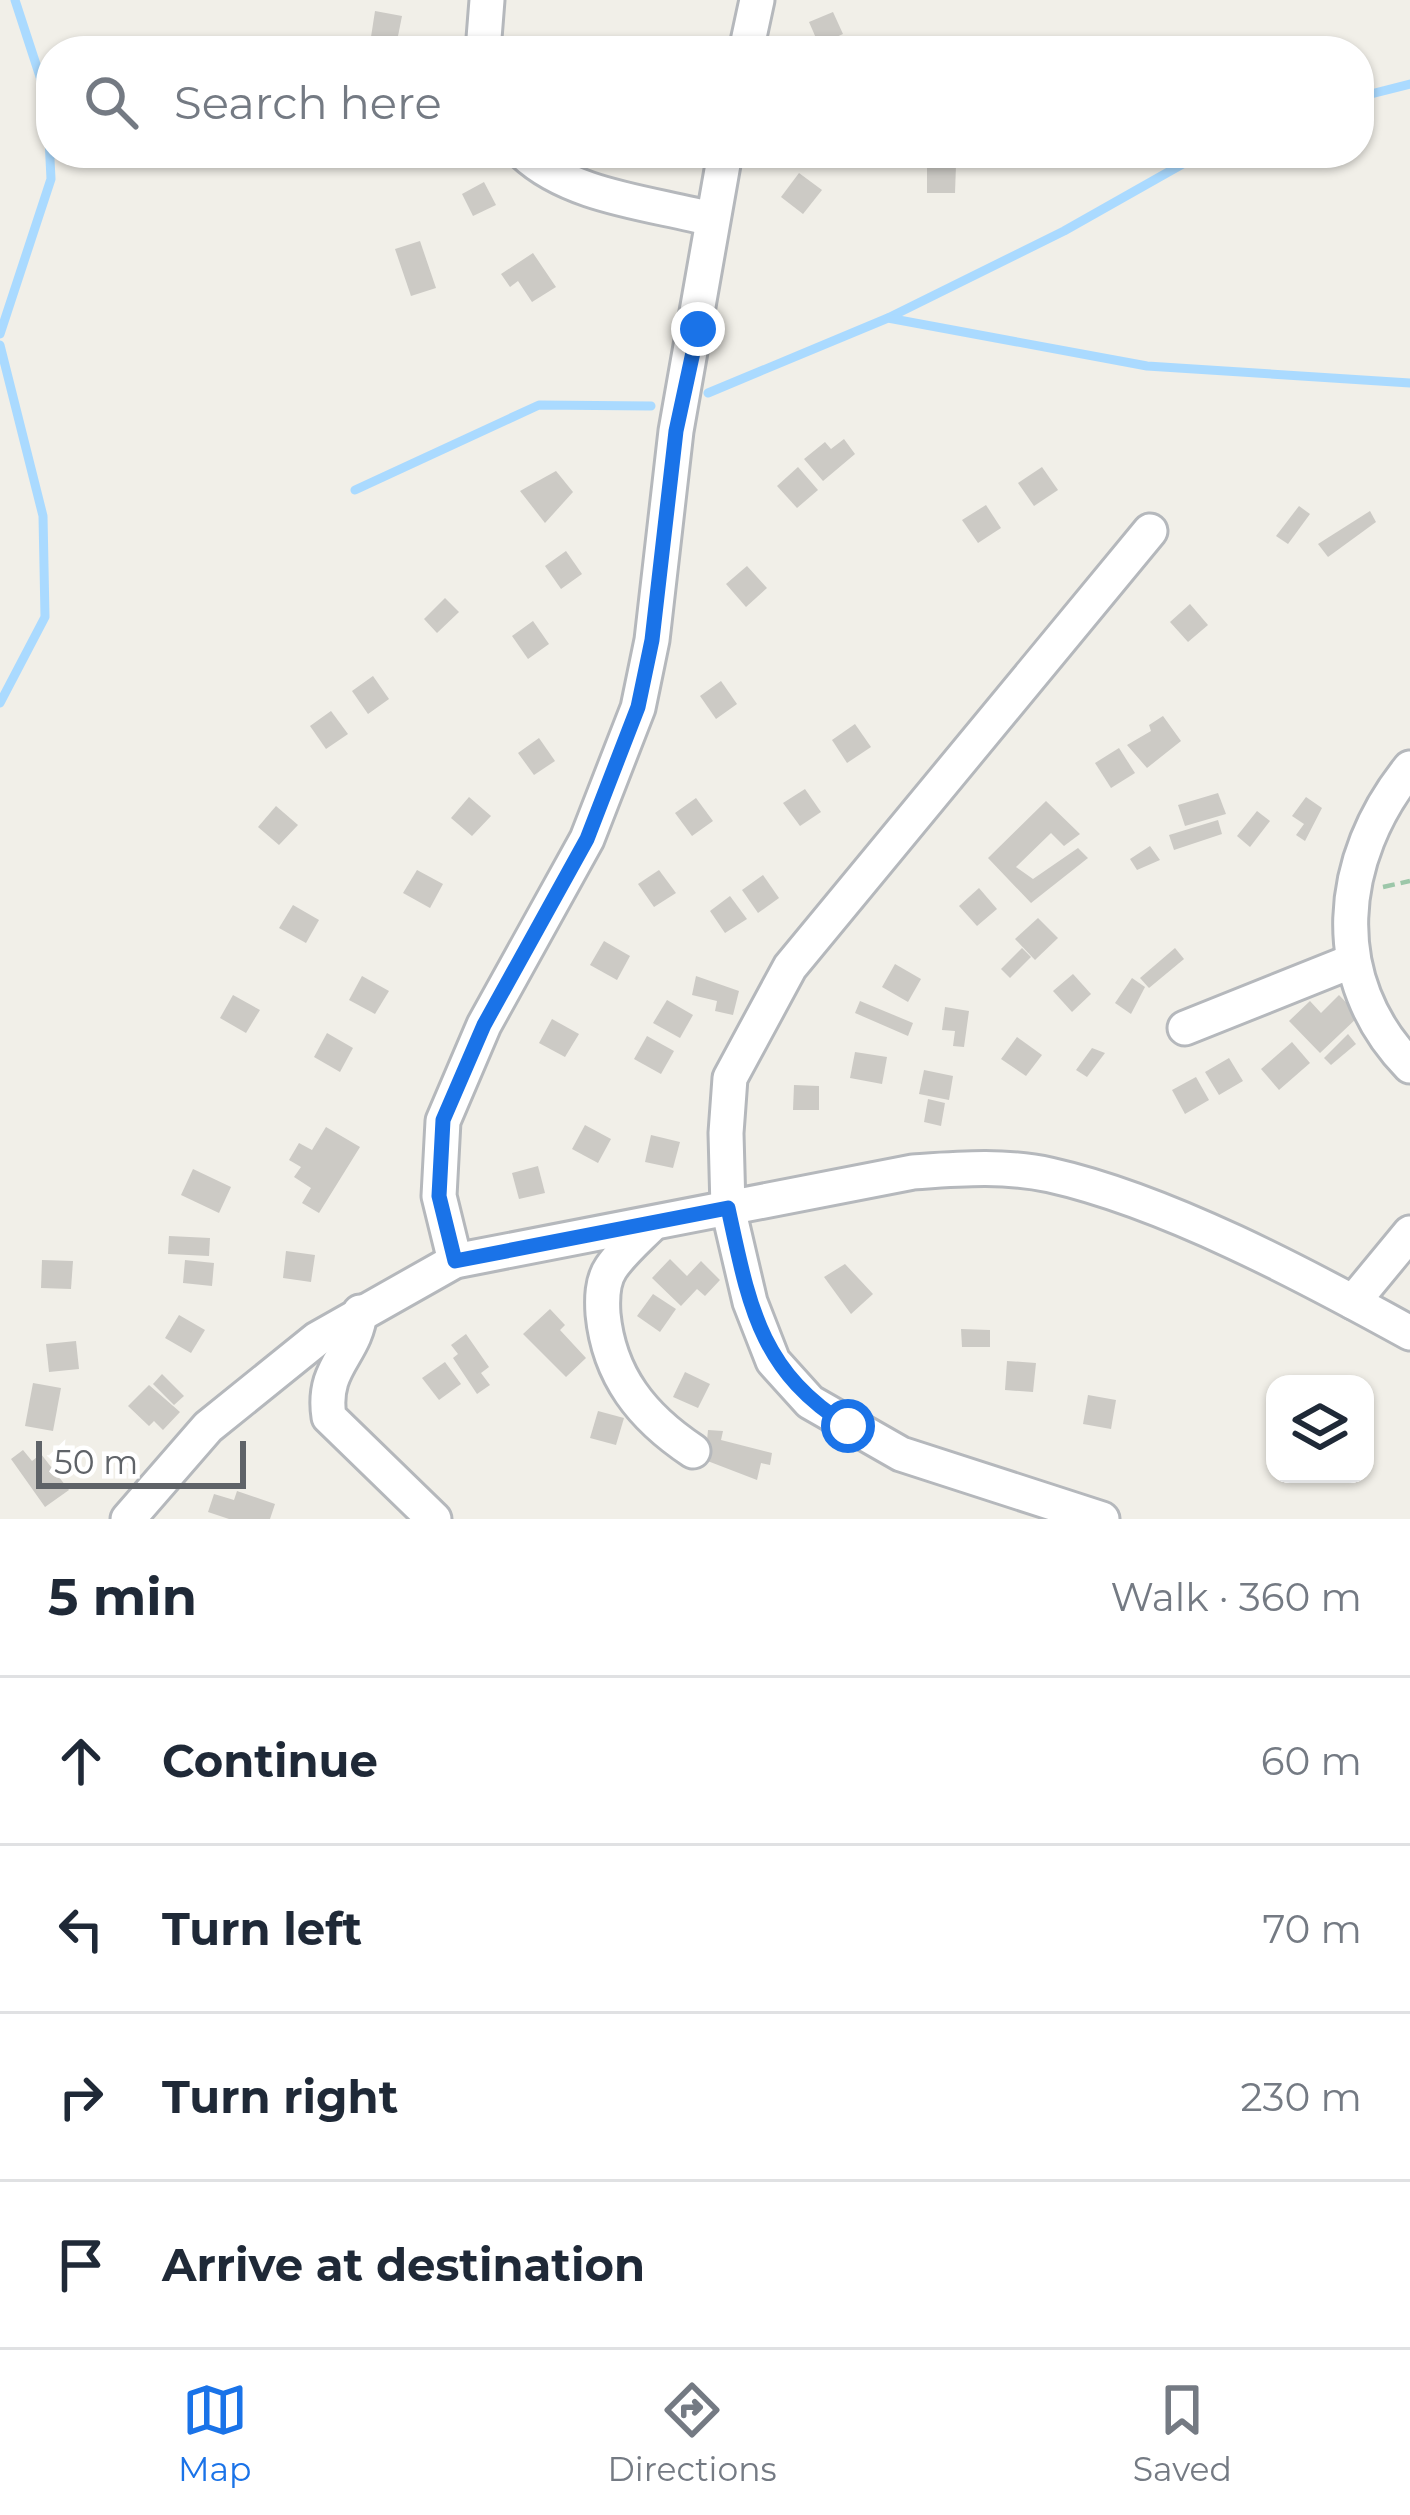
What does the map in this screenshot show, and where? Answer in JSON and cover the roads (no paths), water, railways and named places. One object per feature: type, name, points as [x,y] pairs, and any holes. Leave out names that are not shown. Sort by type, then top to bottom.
[{"type":"street","points":[[485,36],[487,0]]},
{"type":"street","points":[[749,36],[757,0]]},
{"type":"street","points":[[541,168],[584,187],[711,219]]},
{"type":"street","points":[[455,1261],[439,1196],[443,1120],[484,1025],[587,839],[638,707],[722,168]]},
{"type":"street","points":[[1102,1519],[901,1454],[810,1402],[773,1360],[750,1302],[728,1208],[730,1078],[790,967],[1150,531]]},
{"type":"street","points":[[1410,768],[1383,801],[1366,838],[1352,902],[1350,962],[1390,1045],[1410,1066]]},
{"type":"street","points":[[1185,1028],[1350,962]]},
{"type":"street","points":[[137,1517],[208,1427],[317,1339],[455,1261],[913,1172],[984,1168],[1047,1174],[1131,1198],[1410,1333]]},
{"type":"street","points":[[650,1226],[610,1269],[604,1284],[605,1336],[622,1382],[645,1413],[693,1451]]},
{"type":"street","points":[[1353,1302],[1410,1233]]},
{"type":"street","points":[[360,1312],[359,1330],[334,1364],[326,1395],[329,1418],[434,1519]]},
{"type":"waterway","points":[[15,0],[36,64]]},
{"type":"waterway","points":[[1374,93],[1410,84]]},
{"type":"waterway","points":[[0,334],[51,179],[50,168]]},
{"type":"waterway","points":[[888,318],[1064,231],[1175,168]]},
{"type":"waterway","points":[[708,393],[888,318],[1147,366],[1410,383]]},
{"type":"waterway","points":[[0,345],[43,516],[45,617],[0,703]]},
{"type":"waterway","points":[[355,490],[539,405],[651,406]]}]
